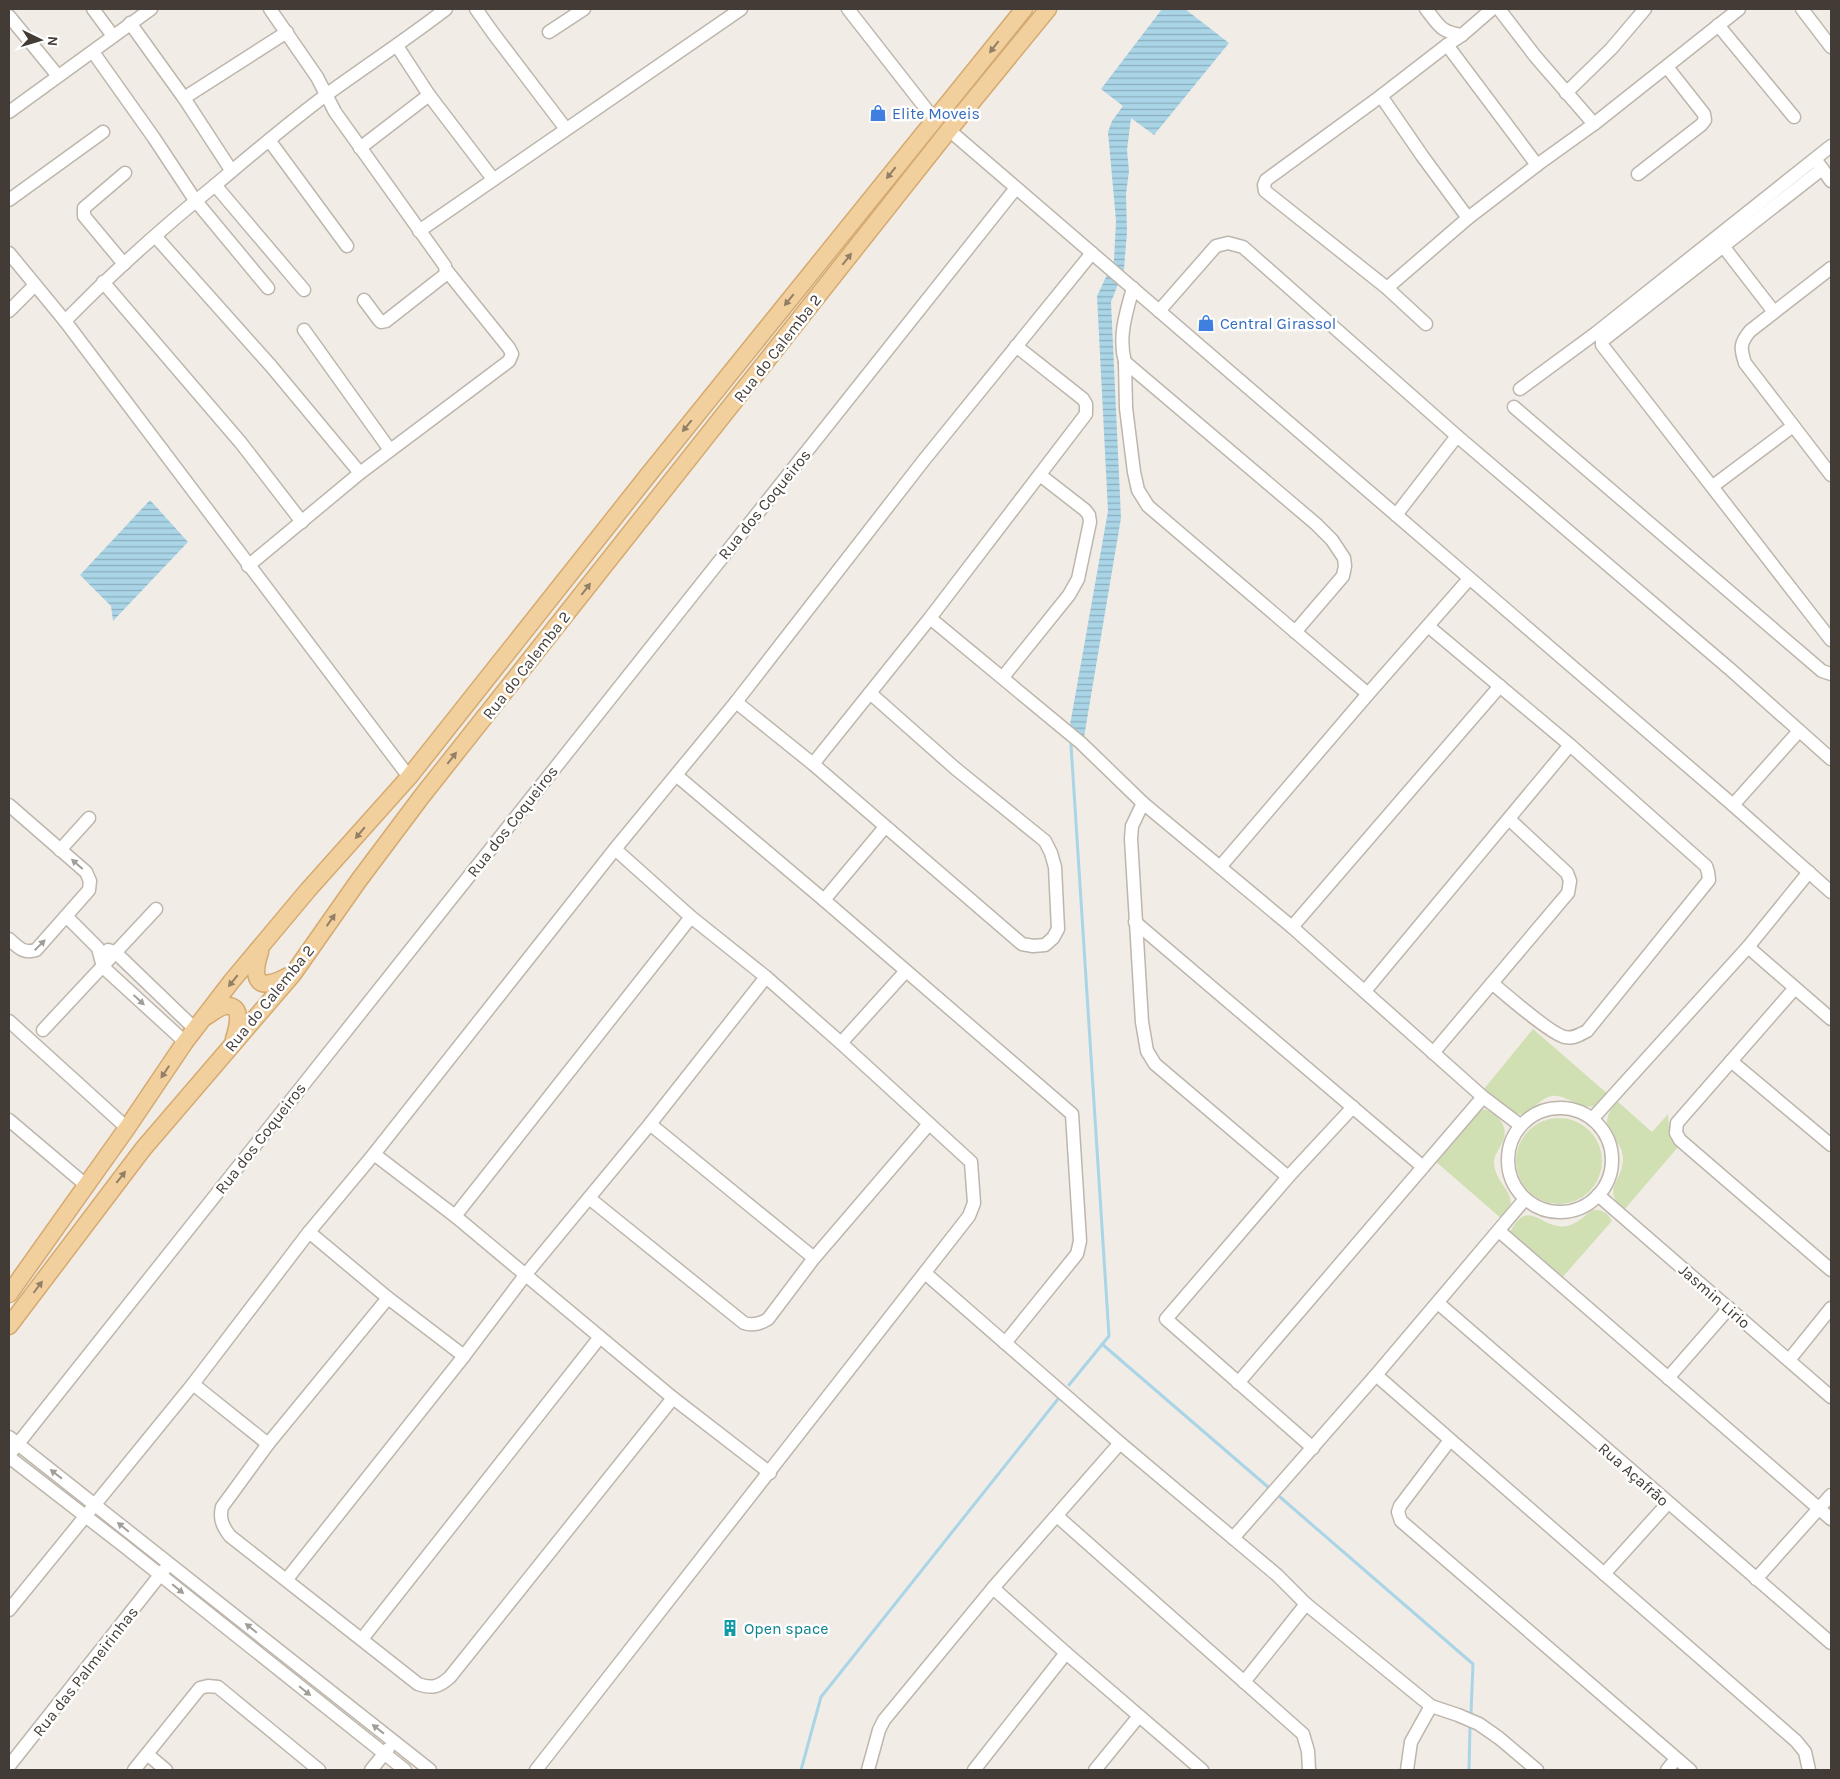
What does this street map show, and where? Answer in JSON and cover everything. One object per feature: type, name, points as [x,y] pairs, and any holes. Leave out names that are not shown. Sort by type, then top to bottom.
[{"type":"main road","name":"Rua do Calemba 2","points":[[9,1294],[87,1186],[195,1030],[308,890],[409,777],[632,496],[1024,9]]},
{"type":"main road","name":"Rua do Calemba 2","points":[[9,1326],[143,1149],[293,974],[359,880],[422,796],[949,130],[1048,9]]},
{"type":"main road","points":[[263,945],[255,970],[259,981],[268,984],[276,983],[293,974]]},
{"type":"main road","points":[[195,1030],[225,1006],[230,1007],[236,1010],[238,1014],[239,1025],[232,1043]]},
{"type":"street","points":[[93,9],[113,36]]},
{"type":"street","points":[[9,112],[151,9]]},
{"type":"street","points":[[248,566],[360,473],[509,361],[512,354],[446,271],[445,266],[334,112],[318,77],[270,9]]},
{"type":"street","points":[[65,321],[103,282],[231,170],[326,95],[397,46],[446,9]]},
{"type":"street","points":[[476,9],[492,33],[566,129]]},
{"type":"street","points":[[549,32],[584,9]]},
{"type":"street","points":[[419,230],[741,9]]},
{"type":"street","points":[[848,9],[934,119]]},
{"type":"street","points":[[1426,9],[1444,30],[1449,33],[1462,35]]},
{"type":"street","points":[[1426,324],[1387,288],[1265,191],[1264,185],[1266,180],[1381,96],[1447,44],[1462,35],[1492,9]]},
{"type":"street","points":[[1500,9],[1566,93],[1594,124]]},
{"type":"street","points":[[1566,93],[1611,49],[1645,9]]},
{"type":"street","points":[[1387,288],[1468,218],[1594,124],[1739,9]]},
{"type":"street","points":[[1802,9],[1831,47]]},
{"type":"street","points":[[9,16],[58,76]]},
{"type":"street","points":[[130,23],[184,98],[231,170]]},
{"type":"street","points":[[1718,25],[1794,117]]},
{"type":"street","points":[[184,98],[287,32]]},
{"type":"street","points":[[1447,44],[1537,165]]},
{"type":"street","points":[[397,46],[429,94],[493,179]]},
{"type":"street","points":[[93,52],[195,200],[268,288]]},
{"type":"street","points":[[1638,174],[1702,125],[1705,120],[1704,114],[1666,67]]},
{"type":"street","points":[[360,148],[429,94]]},
{"type":"street","points":[[1381,96],[1468,218]]},
{"type":"street","points":[[949,130],[1733,805],[1831,892]]},
{"type":"street","points":[[9,200],[103,132]]},
{"type":"street","points":[[269,140],[346,246]]},
{"type":"street","points":[[1831,146],[1819,164],[1723,246],[1602,341],[1602,345],[1831,640]]},
{"type":"street","points":[[1819,164],[1831,181]]},
{"type":"street","points":[[1520,388],[1596,333],[1819,164]]},
{"type":"street","points":[[124,264],[84,216],[83,212],[84,208],[125,173]]},
{"type":"street","points":[[215,185],[304,290]]},
{"type":"street","name":"Rua dos Coqueiros","points":[[9,1456],[13,1440],[1016,188]]},
{"type":"street","points":[[155,236],[271,366],[360,473]]},
{"type":"street","points":[[1159,311],[1216,246],[1228,243],[1243,247],[1457,436],[1731,670],[1831,759]]},
{"type":"street","points":[[1723,246],[1774,312]]},
{"type":"street","points":[[9,1610],[193,1384],[309,1232],[374,1154],[615,849],[736,702],[924,460],[1092,253]]},
{"type":"street","points":[[9,254],[65,321],[409,777]]},
{"type":"street","points":[[1831,268],[1750,331],[1742,341],[1741,353],[1745,363],[1831,475]]},
{"type":"street","points":[[364,300],[378,320],[383,322],[446,274],[446,271]]},
{"type":"street","points":[[103,282],[241,443],[302,522]]},
{"type":"street","points":[[9,311],[35,286]]},
{"type":"street","points":[[1133,288],[1123,325],[1122,349],[1125,362],[1126,408],[1138,490],[1148,506],[1368,694]]},
{"type":"street","points":[[304,330],[390,450]]},
{"type":"street","points":[[813,764],[930,618],[1086,414],[1087,410],[1083,399],[1016,346]]},
{"type":"street","points":[[1125,362],[1316,524],[1332,540],[1344,558],[1343,576],[1295,632]]},
{"type":"street","points":[[1514,407],[1822,671],[1831,674]]},
{"type":"street","points":[[1713,486],[1793,426]]},
{"type":"street","points":[[1396,515],[1457,436]]},
{"type":"street","points":[[1003,677],[1069,595],[1078,579],[1090,522],[1089,515],[1085,510],[1040,474]]},
{"type":"street","points":[[1220,867],[1469,579]]},
{"type":"street","points":[[930,618],[1082,743],[1144,802],[1292,927],[1482,1097],[1520,1125]]},
{"type":"street","points":[[1428,626],[1570,745],[1706,866],[1708,872],[1709,880],[1587,1031],[1575,1037],[1563,1037],[1551,1030],[1492,983]]},
{"type":"street","points":[[1292,927],[1500,686]]},
{"type":"street","points":[[736,702],[813,764],[1022,944],[1033,946],[1045,945],[1053,938],[1058,929],[1055,867],[1051,853],[1044,842],[956,769],[870,693]]},
{"type":"street","points":[[1733,805],[1799,731]]},
{"type":"street","points":[[1365,991],[1570,745]]},
{"type":"street","points":[[676,775],[1072,1114],[1079,1248],[1077,1254],[1005,1343]]},
{"type":"street","points":[[1144,802],[1132,826],[1131,839],[1142,1022],[1147,1051],[1155,1064],[1288,1178]]},
{"type":"street","points":[[9,805],[86,872],[90,882],[89,890],[36,950],[30,952],[21,950],[9,939]]},
{"type":"street","points":[[60,850],[89,818]]},
{"type":"street","points":[[1433,1053],[1568,892],[1570,881],[1567,873],[1509,819]]},
{"type":"street","points":[[824,900],[885,827]]},
{"type":"street","points":[[536,1770],[925,1273],[969,1216],[974,1203],[971,1162],[766,977],[691,917],[615,849]]},
{"type":"street","points":[[1593,1118],[1748,947],[1808,872]]},
{"type":"street","points":[[43,1030],[156,909]]},
{"type":"street","points":[[66,916],[98,948],[103,967],[195,1030]]},
{"type":"street","points":[[455,1216],[691,917]]},
{"type":"street","points":[[1135,922],[1423,1167]]},
{"type":"street","points":[[1748,947],[1831,1020]]},
{"type":"street","points":[[98,948],[115,952],[195,1030]]},
{"type":"street","points":[[841,1043],[906,971]]},
{"type":"street","points":[[287,1579],[464,1356],[526,1274],[650,1124],[766,977]]},
{"type":"street","points":[[1795,988],[1677,1123],[1676,1133],[1680,1140],[1831,1270]]},
{"type":"street","points":[[9,1021],[127,1128]]},
{"type":"street","points":[[1731,1061],[1831,1145]]},
{"type":"street","points":[[1238,1383],[1482,1097]]},
{"type":"street","points":[[1313,1448],[1166,1319],[1288,1178],[1353,1107]]},
{"type":"street","points":[[1556,1108],[1572,1110],[1593,1118],[1604,1134],[1612,1153],[1611,1170],[1606,1184],[1598,1195],[1587,1205],[1573,1211],[1558,1212],[1542,1209],[1525,1199],[1511,1178],[1508,1161],[1511,1145],[1520,1125],[1541,1112],[1556,1108]]},
{"type":"street","points":[[9,1120],[87,1186]]},
{"type":"street","points":[[650,1124],[814,1258]]},
{"type":"street","points":[[589,1198],[744,1323],[750,1325],[768,1319],[814,1258],[929,1124]]},
{"type":"street","points":[[374,1154],[455,1216],[673,1398],[770,1472]]},
{"type":"street","name":"Jasmin Lirio","points":[[1598,1195],[1831,1397]]},
{"type":"street","points":[[1232,1538],[1376,1376],[1525,1199]]},
{"type":"street","points":[[1499,1231],[1831,1519]]},
{"type":"street","points":[[309,1232],[388,1298],[464,1356]]},
{"type":"street","points":[[925,1273],[1120,1443],[1278,1575],[1306,1604],[1431,1706],[1479,1724],[1537,1770]]},
{"type":"street","points":[[388,1298],[268,1444],[222,1507],[221,1520],[230,1536],[418,1684],[429,1688],[435,1688],[444,1683],[673,1398]]},
{"type":"street","name":"Rua Açafrão","points":[[1438,1303],[1831,1643]]},
{"type":"street","points":[[1668,1378],[1729,1308]]},
{"type":"street","points":[[1789,1360],[1831,1308]]},
{"type":"street","points":[[362,1639],[600,1337]]},
{"type":"street","points":[[1376,1376],[1796,1741],[1805,1752],[1809,1770]]},
{"type":"street","points":[[193,1384],[268,1444]]},
{"type":"street","points":[[13,1440],[430,1770]]},
{"type":"street","points":[[1450,1440],[1400,1506],[1398,1512],[1401,1521],[1690,1770]]},
{"type":"street","points":[[868,1770],[879,1730],[884,1720],[993,1588],[1120,1443]]},
{"type":"street","points":[[9,1456],[405,1770]]},
{"type":"street","points":[[1756,1579],[1831,1495]]},
{"type":"street","points":[[1604,1574],[1668,1503]]},
{"type":"street","points":[[1057,1516],[1303,1734],[1308,1751],[1309,1770]]},
{"type":"street","name":"Rua das Palmeirinhas","points":[[9,1766],[169,1564]]},
{"type":"street","points":[[993,1588],[1202,1770]]},
{"type":"street","points":[[1244,1682],[1306,1604]]},
{"type":"street","points":[[974,1770],[1066,1653]]},
{"type":"street","points":[[134,1770],[200,1688],[208,1686],[218,1687],[319,1770]]},
{"type":"street","points":[[1406,1770],[1410,1742],[1431,1706]]},
{"type":"street","points":[[1095,1770],[1139,1716]]},
{"type":"street","points":[[371,1770],[394,1740]]},
{"type":"street","points":[[146,1754],[166,1770]]},
{"type":"street","points":[[1667,1770],[1676,1759]]},
{"type":"green space","points":[[1533,1029],[1609,1095],[1591,1107],[1580,1105],[1558,1096],[1547,1097],[1523,1114],[1509,1110],[1496,1100],[1484,1089]]},
{"type":"green space","points":[[1617,1101],[1652,1132],[1668,1114],[1671,1136],[1678,1147],[1624,1210],[1617,1202],[1613,1190],[1623,1157],[1620,1147],[1609,1131],[1607,1122],[1609,1113]]},
{"type":"green space","points":[[1484,1109],[1499,1119],[1505,1133],[1494,1163],[1499,1178],[1510,1197],[1511,1204],[1502,1219],[1435,1161],[1476,1111]]},
{"type":"green space","points":[[1559,1118],[1575,1121],[1583,1125],[1595,1137],[1599,1145],[1602,1161],[1599,1177],[1595,1185],[1583,1197],[1575,1201],[1559,1204],[1543,1201],[1535,1197],[1523,1185],[1519,1177],[1516,1161],[1519,1145],[1523,1137],[1535,1125],[1543,1121]]},
{"type":"green space","points":[[1593,1210],[1604,1212],[1612,1221],[1560,1280],[1509,1234],[1516,1222],[1529,1215],[1550,1224],[1567,1226],[1578,1221]]},
{"type":"water","points":[[1162,9],[1185,9],[1229,43],[1154,135],[1131,118],[1127,150],[1129,171],[1126,194],[1127,232],[1124,269],[1111,302],[1121,518],[1084,737],[1070,725],[1108,511],[1097,296],[1114,260],[1116,221],[1108,132],[1112,121],[1123,106],[1101,89]]},
{"type":"water","points":[[150,500],[188,542],[113,621],[111,606],[80,575]]},
{"type":"waterway","points":[[1069,1385],[1109,1336],[1071,745],[1073,740]]},
{"type":"waterway","points":[[1102,1344],[1268,1487]]},
{"type":"waterway","points":[[801,1770],[821,1697],[1058,1399]]},
{"type":"waterway","points":[[1280,1497],[1473,1664],[1471,1713]]},
{"type":"waterway","points":[[1469,1770],[1470,1726]]},
{"type":"place","name":"Elite Moveis","points":[[878,113]]},
{"type":"place","name":"Central Girassol","points":[[1206,323]]},
{"type":"place","name":"Open space","points":[[730,1628]]}]
